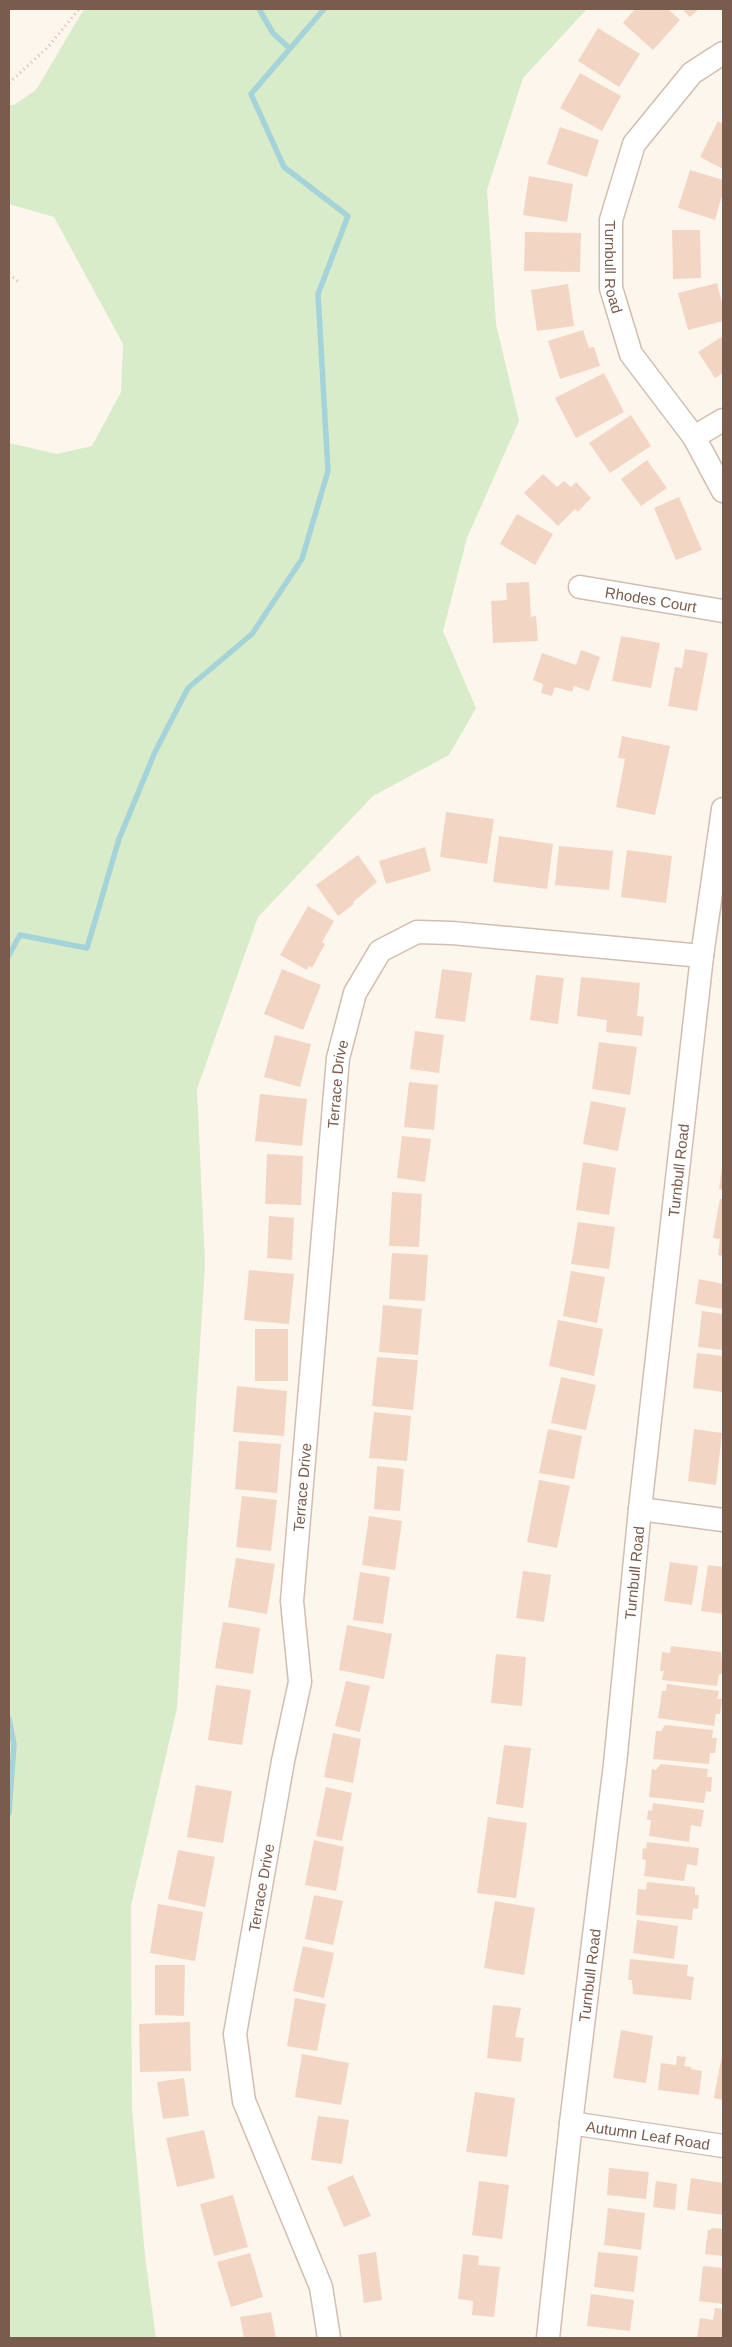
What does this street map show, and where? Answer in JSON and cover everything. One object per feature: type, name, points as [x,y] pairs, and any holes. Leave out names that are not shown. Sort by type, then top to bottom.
[{"type":"street","name":"Turnbull Road","points":[[723,53],[692,73],[634,144],[611,220],[611,288],[631,354],[694,437],[723,491]]},
{"type":"street","points":[[694,437],[723,420]]},
{"type":"street","name":"Rhodes Court","points":[[580,587],[723,611]]},
{"type":"street","name":"Turnbull Road","points":[[548,2338],[571,2123],[615,1764],[640,1509],[702,956],[723,809]]},
{"type":"street","name":"Terrace Drive","points":[[329,2338],[321,2287],[244,2101],[235,2034],[283,1761],[300,1682],[292,1600],[338,1058],[355,993],[380,950],[417,932],[452,933],[702,956]]},
{"type":"street","points":[[640,1509],[723,1520]]},
{"type":"street","name":"Autumn Leaf Road","points":[[571,2123],[723,2146]]},
{"type":"path","points":[[9,83],[48,47],[80,9]]},
{"type":"path","points":[[9,274],[19,282]]},
{"type":"green space","points":[[84,9],[587,9],[523,78],[487,190],[496,324],[519,421],[467,538],[443,631],[476,708],[449,755],[373,796],[258,917],[197,1089],[205,1265],[177,1708],[131,1906],[132,2109],[145,2256],[156,2338],[9,2338],[9,443],[57,454],[92,446],[121,392],[123,344],[54,217],[9,204],[9,105],[14,105],[36,90]]},
{"type":"building","points":[[635,9],[668,9],[680,20],[653,50],[623,23]]},
{"type":"building","points":[[682,9],[699,9],[690,17]]},
{"type":"building","points":[[598,28],[640,54],[619,87],[578,61]]},
{"type":"building","points":[[580,73],[621,96],[602,131],[560,108]]},
{"type":"building","points":[[718,121],[723,124],[723,169],[700,157]]},
{"type":"building","points":[[560,127],[599,140],[587,177],[547,164]]},
{"type":"building","points":[[690,170],[723,180],[723,192],[715,220],[678,208]]},
{"type":"building","points":[[529,176],[573,184],[567,222],[523,215]]},
{"type":"building","points":[[672,230],[700,230],[701,278],[673,279]]},
{"type":"building","points":[[525,232],[581,233],[580,272],[524,271]]},
{"type":"building","points":[[717,283],[723,307],[723,321],[688,330],[678,293]]},
{"type":"building","points":[[568,284],[574,326],[537,331],[531,290]]},
{"type":"building","points":[[583,330],[589,348],[594,347],[600,366],[560,379],[548,341]]},
{"type":"building","points":[[723,336],[723,373],[715,378],[698,352]]},
{"type":"building","points":[[604,373],[624,412],[576,438],[555,398]]},
{"type":"building","points":[[631,415],[651,446],[610,473],[589,443]]},
{"type":"building","points":[[647,460],[667,488],[641,506],[621,479]]},
{"type":"building","points":[[543,474],[557,487],[564,481],[571,487],[576,482],[591,498],[578,512],[575,509],[558,526],[524,493]]},
{"type":"building","points":[[679,497],[702,550],[676,560],[654,508]]},
{"type":"building","points":[[517,514],[553,534],[535,565],[500,544]]},
{"type":"building","points":[[529,582],[531,617],[536,616],[538,641],[493,643],[491,601],[507,600],[506,583]]},
{"type":"building","points":[[621,636],[660,643],[651,688],[612,681]]},
{"type":"building","points":[[685,649],[708,653],[697,711],[668,706],[675,667],[682,668]]},
{"type":"building","points":[[581,650],[600,657],[589,691],[574,686],[572,692],[555,687],[552,696],[541,693],[543,684],[533,680],[542,653],[576,665]]},
{"type":"building","points":[[622,736],[670,746],[655,815],[616,807],[625,759],[618,758]]},
{"type":"building","points":[[446,812],[494,819],[487,864],[440,857]]},
{"type":"building","points":[[499,836],[553,844],[547,889],[493,882]]},
{"type":"building","points":[[559,846],[613,851],[609,890],[555,885]]},
{"type":"building","points":[[425,847],[431,871],[386,884],[379,861]]},
{"type":"building","points":[[627,850],[672,856],[666,903],[621,897]]},
{"type":"building","points":[[358,855],[377,882],[338,916],[316,885]]},
{"type":"building","points":[[308,906],[334,921],[322,942],[325,944],[312,968],[309,966],[307,970],[280,955]]},
{"type":"building","points":[[282,969],[321,985],[303,1030],[264,1014]]},
{"type":"building","points":[[442,969],[472,973],[465,1022],[435,1018]]},
{"type":"building","points":[[536,975],[564,978],[558,1024],[530,1020]]},
{"type":"building","points":[[581,977],[640,983],[637,1016],[644,1017],[642,1036],[606,1032],[607,1020],[577,1016]]},
{"type":"building","points":[[415,1031],[444,1035],[439,1073],[410,1069]]},
{"type":"building","points":[[275,1035],[311,1044],[300,1087],[264,1077]]},
{"type":"building","points":[[599,1042],[637,1047],[630,1095],[592,1089]]},
{"type":"building","points":[[409,1082],[438,1085],[434,1130],[404,1127]]},
{"type":"building","points":[[260,1094],[307,1099],[302,1146],[255,1141]]},
{"type":"building","points":[[591,1101],[626,1108],[618,1151],[583,1144]]},
{"type":"building","points":[[402,1136],[431,1139],[425,1182],[397,1178]]},
{"type":"building","points":[[267,1154],[303,1156],[301,1205],[265,1204]]},
{"type":"building","points":[[583,1162],[616,1168],[609,1215],[576,1210]]},
{"type":"building","points":[[723,1168],[723,1190],[719,1189]]},
{"type":"building","points":[[392,1192],[422,1194],[419,1247],[389,1246]]},
{"type":"building","points":[[720,1199],[723,1199],[723,1256],[718,1255],[720,1239],[713,1238]]},
{"type":"building","points":[[269,1216],[294,1218],[292,1260],[267,1258]]},
{"type":"building","points":[[578,1222],[615,1227],[609,1269],[571,1264]]},
{"type":"building","points":[[392,1253],[428,1255],[425,1301],[389,1299]]},
{"type":"building","points":[[249,1270],[294,1274],[289,1324],[244,1320]]},
{"type":"building","points":[[571,1271],[605,1277],[597,1323],[563,1316]]},
{"type":"building","points":[[699,1279],[723,1284],[723,1309],[695,1304]]},
{"type":"building","points":[[383,1305],[422,1309],[418,1355],[379,1352]]},
{"type":"building","points":[[702,1311],[723,1314],[723,1350],[698,1347]]},
{"type":"building","points":[[558,1320],[603,1329],[594,1376],[549,1366]]},
{"type":"building","points":[[255,1329],[288,1329],[288,1381],[255,1381]]},
{"type":"building","points":[[697,1353],[723,1356],[723,1392],[693,1388]]},
{"type":"building","points":[[377,1357],[418,1360],[413,1410],[372,1406]]},
{"type":"building","points":[[561,1377],[596,1385],[586,1430],[551,1423]]},
{"type":"building","points":[[237,1386],[287,1391],[284,1436],[233,1432]]},
{"type":"building","points":[[374,1412],[411,1416],[407,1461],[369,1458]]},
{"type":"building","points":[[548,1429],[582,1436],[574,1479],[539,1473]]},
{"type":"building","points":[[694,1429],[722,1433],[716,1485],[688,1481]]},
{"type":"building","points":[[239,1441],[281,1444],[277,1493],[235,1489]]},
{"type":"building","points":[[377,1466],[404,1469],[400,1511],[374,1509]]},
{"type":"building","points":[[539,1480],[570,1486],[557,1548],[527,1542]]},
{"type":"building","points":[[242,1496],[277,1500],[271,1551],[236,1547]]},
{"type":"building","points":[[369,1516],[402,1521],[395,1570],[362,1565]]},
{"type":"building","points":[[236,1558],[275,1564],[267,1614],[228,1607]]},
{"type":"building","points":[[670,1562],[698,1566],[692,1605],[664,1601]]},
{"type":"building","points":[[708,1565],[723,1567],[723,1614],[701,1611]]},
{"type":"building","points":[[523,1571],[551,1575],[544,1622],[516,1618]]},
{"type":"building","points":[[360,1572],[390,1577],[383,1624],[353,1620]]},
{"type":"building","points":[[223,1622],[260,1628],[253,1674],[215,1668]]},
{"type":"building","points":[[347,1625],[392,1634],[384,1679],[339,1670]]},
{"type":"building","points":[[671,1646],[721,1652],[723,1674],[719,1674],[717,1686],[662,1680],[664,1671],[660,1671],[662,1652],[670,1653]]},
{"type":"building","points":[[496,1654],[526,1657],[522,1706],[491,1703]]},
{"type":"building","points":[[346,1681],[370,1686],[360,1732],[335,1726]]},
{"type":"building","points":[[667,1684],[719,1691],[717,1699],[722,1699],[720,1714],[716,1714],[714,1726],[658,1718],[662,1691],[666,1691]]},
{"type":"building","points":[[216,1685],[251,1690],[242,1745],[208,1740]]},
{"type":"building","points":[[665,1725],[713,1730],[712,1738],[717,1738],[715,1753],[710,1753],[709,1764],[653,1759],[656,1731],[661,1731]]},
{"type":"building","points":[[333,1733],[361,1739],[353,1783],[324,1777]]},
{"type":"building","points":[[504,1745],[531,1748],[523,1808],[496,1804]]},
{"type":"building","points":[[661,1764],[708,1769],[707,1777],[712,1777],[711,1792],[706,1791],[704,1803],[649,1797],[652,1769],[656,1770]]},
{"type":"building","points":[[196,1785],[232,1791],[223,1843],[187,1837]]},
{"type":"building","points":[[326,1787],[352,1793],[342,1841],[316,1836]]},
{"type":"building","points":[[653,1803],[704,1810],[701,1827],[691,1825],[689,1842],[649,1836],[651,1820],[647,1820],[648,1810],[652,1811]]},
{"type":"building","points":[[488,1817],[527,1823],[516,1898],[477,1893]]},
{"type":"building","points":[[314,1840],[344,1847],[336,1891],[305,1885]]},
{"type":"building","points":[[647,1842],[699,1848],[697,1866],[687,1864],[684,1881],[644,1876],[646,1860],[642,1859],[643,1848],[646,1849]]},
{"type":"building","points":[[178,1850],[215,1857],[205,1907],[168,1899]]},
{"type":"building","points":[[647,1882],[695,1887],[695,1895],[699,1895],[698,1909],[693,1908],[692,1920],[636,1915],[638,1889],[646,1890]]},
{"type":"building","points":[[314,1895],[343,1901],[333,1945],[305,1939]]},
{"type":"building","points":[[495,1901],[535,1908],[524,1975],[484,1968]]},
{"type":"building","points":[[158,1904],[203,1912],[195,1961],[150,1953]]},
{"type":"building","points":[[637,1920],[678,1926],[674,1959],[633,1953]]},
{"type":"building","points":[[303,1946],[334,1953],[324,1998],[293,1991]]},
{"type":"building","points":[[630,1959],[688,1965],[687,1976],[694,1977],[691,2000],[633,1994],[632,1980],[628,1980]]},
{"type":"building","points":[[155,1965],[185,1965],[184,2016],[155,2015]]},
{"type":"building","points":[[295,1998],[326,2004],[317,2051],[287,2046]]},
{"type":"building","points":[[493,2005],[521,2008],[515,2037],[524,2038],[521,2062],[487,2058]]},
{"type":"building","points":[[190,2022],[191,2071],[140,2072],[139,2024]]},
{"type":"building","points":[[621,2030],[653,2036],[646,2083],[613,2078]]},
{"type":"building","points":[[302,2054],[349,2063],[341,2105],[295,2097]]},
{"type":"building","points":[[723,2055],[723,2100],[714,2098]]},
{"type":"building","points":[[677,2056],[686,2057],[684,2066],[702,2071],[699,2095],[658,2090],[661,2063],[676,2065]]},
{"type":"building","points":[[184,2078],[189,2116],[163,2119],[157,2082]]},
{"type":"building","points":[[475,2092],[515,2098],[507,2157],[466,2152]]},
{"type":"building","points":[[318,2116],[349,2120],[342,2164],[311,2160]]},
{"type":"building","points":[[204,2130],[215,2178],[177,2187],[166,2138]]},
{"type":"building","points":[[609,2168],[649,2172],[646,2199],[607,2195]]},
{"type":"building","points":[[353,2175],[371,2216],[344,2227],[327,2187]]},
{"type":"building","points":[[691,2178],[723,2183],[723,2215],[687,2210]]},
{"type":"building","points":[[479,2181],[509,2185],[502,2239],[472,2235]]},
{"type":"building","points":[[656,2181],[677,2184],[675,2210],[653,2207]]},
{"type":"building","points":[[233,2195],[248,2247],[214,2256],[200,2204]]},
{"type":"building","points":[[608,2208],[645,2213],[641,2250],[604,2245]]},
{"type":"building","points":[[711,2228],[723,2229],[723,2256],[705,2254],[708,2230],[711,2230]]},
{"type":"building","points":[[376,2252],[382,2300],[364,2303],[358,2255]]},
{"type":"building","points":[[598,2252],[638,2256],[634,2292],[594,2287]]},
{"type":"building","points":[[250,2253],[263,2297],[231,2307],[217,2262]]},
{"type":"building","points":[[463,2254],[479,2256],[478,2265],[500,2267],[494,2317],[472,2315],[473,2301],[458,2299]]},
{"type":"building","points":[[703,2266],[723,2268],[723,2304],[699,2301]]},
{"type":"building","points":[[591,2294],[634,2300],[630,2331],[587,2326]]},
{"type":"building","points":[[715,2308],[723,2309],[723,2338],[697,2338],[700,2318],[713,2320]]},
{"type":"building","points":[[271,2312],[276,2338],[244,2338],[240,2317]]},
{"type":"waterway","points":[[259,9],[273,33],[289,48]]},
{"type":"waterway","points":[[9,955],[20,935],[87,948],[119,839],[155,752],[188,688],[252,634],[302,559],[328,471],[318,294],[348,216],[284,167],[251,94],[324,9]]},
{"type":"waterway","points":[[9,1719],[14,1744],[9,1813]]}]
